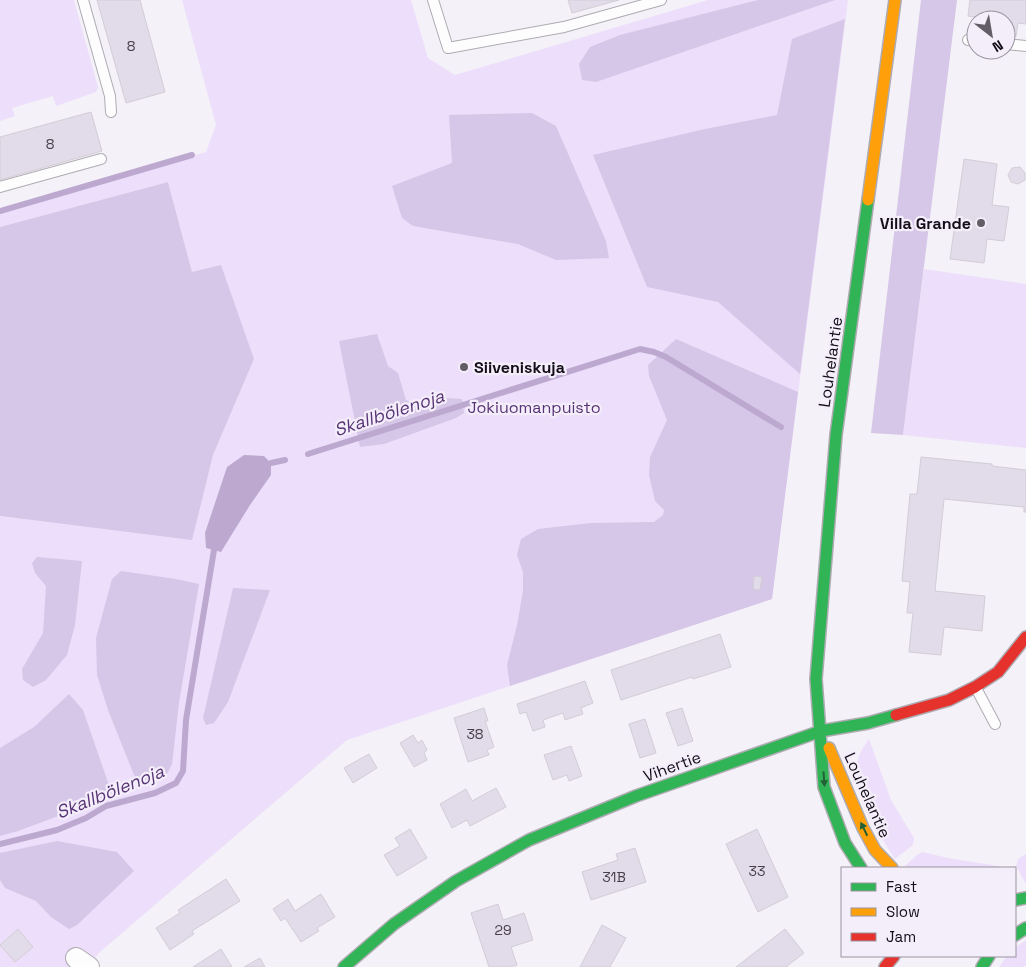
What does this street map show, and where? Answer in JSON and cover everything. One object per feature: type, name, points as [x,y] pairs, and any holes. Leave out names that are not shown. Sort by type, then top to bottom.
[{"type":"main road","name":"Louhelantie","points":[[860,867],[845,843],[824,787],[816,679],[836,435],[895,0]]},
{"type":"main road","name":"Vihertie","points":[[344,967],[394,924],[456,881],[528,840],[636,796],[821,731],[868,723],[949,700],[976,687],[998,672],[1026,636]]},
{"type":"main road","name":"Louhelantie","points":[[821,731],[863,828],[875,850],[891,867]]},
{"type":"main road","points":[[885,967],[899,958]]},
{"type":"lane","points":[[83,0],[110,96],[111,112]]},
{"type":"lane","points":[[433,0],[448,48],[564,27],[661,0]]},
{"type":"lane","points":[[0,187],[101,159]]},
{"type":"lane","points":[[976,687],[995,724]]},
{"type":"green space","points":[[0,0],[74,0],[98,87],[96,92],[56,106],[53,96],[12,108],[15,116],[0,121]]},
{"type":"green space","name":"Jokiuomanpuisto","points":[[182,0],[411,0],[428,58],[455,75],[708,0],[848,0],[772,599],[347,740],[100,952],[86,967],[0,967],[0,516],[191,539],[213,455],[254,359],[192,272],[168,182],[0,227],[0,210],[206,152],[216,125]]},
{"type":"green space","points":[[924,269],[1026,284],[1026,448],[903,435]]},
{"type":"green space","points":[[869,739],[891,800],[914,838],[913,845],[895,859],[881,838],[858,788],[857,763],[860,753]]},
{"type":"green space","points":[[922,852],[1000,867],[905,866]]},
{"type":"green space","points":[[1026,854],[1026,884],[1016,866],[1018,859]]},
{"type":"green space","points":[[1026,940],[1026,965],[1023,967],[999,967],[1006,957],[1016,957],[1016,947]]},
{"type":"shaded area","points":[[758,0],[835,0],[596,82],[582,80],[579,64],[590,47],[620,35]]},
{"type":"shaded area","points":[[921,0],[957,0],[903,435],[871,433]]},
{"type":"shaded area","points":[[845,19],[800,374],[718,302],[647,287],[593,155],[705,129],[777,115],[792,39]]},
{"type":"shaded area","points":[[532,113],[556,126],[606,241],[609,258],[556,260],[518,244],[413,226],[402,218],[392,186],[452,163],[449,115]]},
{"type":"shaded area","points":[[168,182],[192,272],[221,265],[254,359],[213,455],[192,540],[0,516],[0,227]]},
{"type":"shaded area","points":[[377,334],[388,366],[398,373],[406,400],[420,406],[446,398],[462,399],[464,413],[456,418],[384,444],[360,447],[339,341]]},
{"type":"shaded area","points":[[676,339],[798,392],[772,599],[510,686],[507,665],[523,591],[523,572],[517,555],[521,539],[538,529],[591,523],[654,522],[663,515],[664,510],[655,501],[649,475],[650,457],[667,420],[649,376],[648,365]]},
{"type":"shaded area","points":[[244,455],[264,456],[271,463],[271,475],[221,552],[206,548],[205,533],[227,467]]},
{"type":"shaded area","points":[[37,557],[82,561],[75,625],[67,655],[46,680],[33,687],[23,680],[22,669],[43,633],[46,586],[35,573],[32,563]]},
{"type":"shaded area","points":[[121,571],[199,584],[179,703],[172,764],[167,774],[153,783],[138,785],[108,710],[97,675],[96,638],[112,579]]},
{"type":"shaded area","points":[[233,588],[270,590],[228,702],[214,723],[206,725],[203,718]]},
{"type":"shaded area","points":[[69,694],[83,710],[112,794],[104,799],[0,836],[0,748],[34,727]]},
{"type":"shaded area","points":[[57,841],[117,852],[134,871],[77,925],[69,929],[51,917],[36,901],[5,888],[0,880],[0,853]]},
{"type":"building","points":[[97,0],[140,0],[165,92],[126,103]]},
{"type":"building","points":[[568,0],[619,0],[572,13]]},
{"type":"building","points":[[970,0],[1026,0],[1026,24],[1018,23],[1016,36],[1016,10],[969,10]]},
{"type":"building","points":[[91,112],[102,151],[0,180],[0,137]]},
{"type":"building","name":"Villa Grande","points":[[964,159],[997,164],[992,205],[1009,207],[1004,241],[987,239],[984,263],[950,259]]},
{"type":"building","points":[[1020,167],[1025,173],[1025,180],[1018,184],[1011,182],[1008,175],[1012,168]]},
{"type":"building","points":[[921,457],[992,464],[992,466],[1026,470],[1026,512],[1024,512],[1024,507],[944,499],[935,591],[985,596],[982,631],[944,627],[941,655],[909,652],[913,613],[907,613],[910,582],[902,581],[910,494],[917,494]]},
{"type":"building","points":[[754,576],[762,577],[760,590],[753,589]]},
{"type":"building","points":[[720,634],[731,667],[693,679],[692,677],[621,700],[611,670]]},
{"type":"building","points":[[585,681],[593,703],[581,708],[583,714],[565,720],[563,713],[543,720],[545,727],[533,731],[526,712],[520,714],[517,704]]},
{"type":"building","points":[[484,708],[488,721],[485,721],[494,747],[487,750],[489,755],[468,762],[454,718]]},
{"type":"building","points":[[682,708],[693,741],[678,746],[666,713]]},
{"type":"building","points":[[645,719],[656,753],[640,758],[629,724]]},
{"type":"building","points":[[413,735],[418,743],[422,740],[427,750],[424,753],[427,760],[414,767],[400,743]]},
{"type":"building","points":[[571,746],[582,776],[569,781],[567,775],[553,780],[544,755]]},
{"type":"building","points":[[369,754],[377,768],[353,783],[344,768]]},
{"type":"building","points":[[496,788],[506,807],[470,826],[467,820],[452,828],[440,804],[466,789],[472,801]]},
{"type":"building","points":[[410,829],[427,858],[397,876],[384,855],[400,846],[395,838]]},
{"type":"building","points":[[757,829],[788,897],[758,912],[726,844]]},
{"type":"building","points":[[635,848],[646,882],[591,900],[582,872],[618,860],[616,854]]},
{"type":"building","points":[[226,879],[240,901],[192,931],[194,934],[170,950],[156,928],[180,913],[178,910]]},
{"type":"building","points":[[321,894],[335,917],[317,928],[319,931],[301,942],[285,918],[281,921],[273,909],[288,899],[295,911]]},
{"type":"building","points":[[498,904],[503,920],[524,913],[533,940],[511,947],[517,965],[510,967],[489,967],[471,913]]},
{"type":"building","points":[[602,925],[626,938],[610,967],[580,967]]},
{"type":"building","points":[[18,929],[33,947],[15,962],[0,945]]},
{"type":"building","points":[[785,929],[804,953],[786,967],[736,967]]},
{"type":"building","points":[[221,949],[232,967],[193,967]]},
{"type":"building","points":[[260,958],[265,967],[244,967]]},
{"type":"waterway","points":[[0,211],[192,155]]},
{"type":"waterway","name":"Skallbölenoja","points":[[308,454],[640,349],[666,357],[781,427]]},
{"type":"waterway","name":"Skallbölenoja","points":[[271,463],[285,460]]},
{"type":"waterway","name":"Skallbölenoja","points":[[0,844],[57,830],[86,818],[106,806],[155,793],[176,783],[183,771],[186,720],[214,550]]},
{"type":"traffic: fast","points":[[860,867],[845,843],[824,787],[816,679],[836,435],[868,200]]},
{"type":"traffic: fast","points":[[344,967],[394,924],[456,881],[529,840],[636,796],[821,731],[868,723],[896,715]]},
{"type":"traffic: fast","points":[[1016,900],[1026,898]]},
{"type":"traffic: fast","points":[[1016,934],[1026,928]]},
{"type":"traffic: fast","points":[[982,967],[988,957]]},
{"type":"traffic: slow","points":[[868,200],[895,0]]},
{"type":"traffic: slow","points":[[829,748],[863,828],[875,850],[891,867]]},
{"type":"traffic: jam","points":[[896,715],[949,700],[975,687],[998,672],[1026,637]]},
{"type":"traffic: jam","points":[[885,967],[893,957]]},
{"type":"place","name":"Villa Grande","points":[[981,223]]},
{"type":"place","name":"Siiveniskuja","points":[[464,367]]}]
